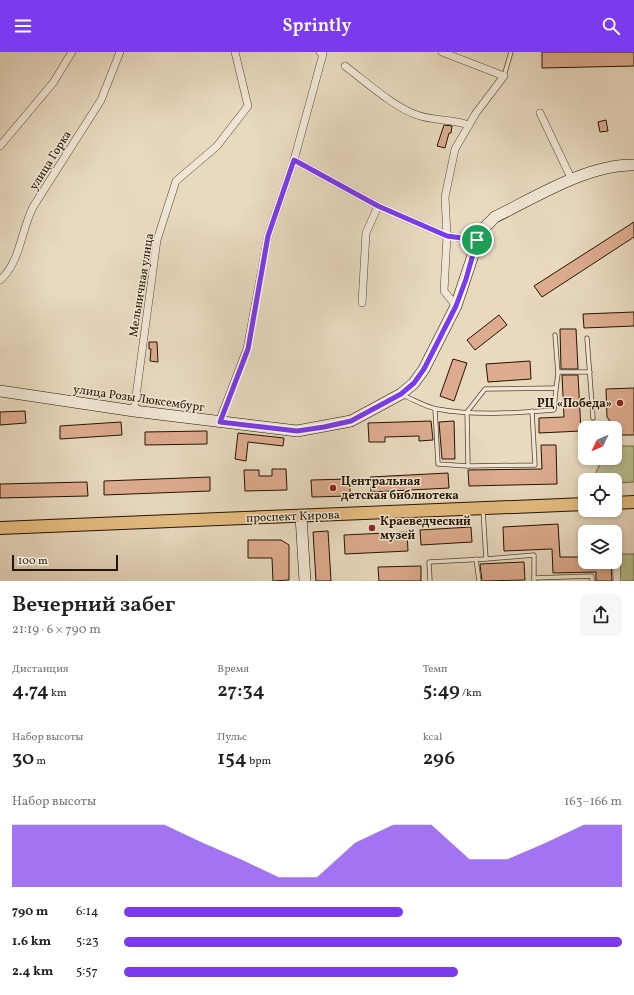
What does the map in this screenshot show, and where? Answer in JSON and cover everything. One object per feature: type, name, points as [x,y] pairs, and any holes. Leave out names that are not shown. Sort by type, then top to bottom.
[{"type":"main road","points":[[622,503],[634,502]]},
{"type":"main road","name":"проспект Кирова","points":[[0,528],[578,504]]},
{"type":"street","points":[[0,146],[53,82],[72,52]]},
{"type":"street","name":"улица Горка","points":[[0,280],[9,273],[33,207],[101,100],[120,52]]},
{"type":"street","name":"Мельничная улица","points":[[134,411],[157,240],[176,182],[217,146],[248,106],[235,52]]},
{"type":"street","points":[[220,422],[248,349],[268,236],[294,160],[323,54],[320,52]]},
{"type":"street","points":[[442,52],[504,76],[454,149],[445,197],[447,236],[444,290],[456,306]]},
{"type":"street","points":[[345,66],[403,108],[418,115],[457,121],[469,125]]},
{"type":"street","points":[[540,113],[572,180]]},
{"type":"street","points":[[294,160],[378,206],[447,236],[477,240]]},
{"type":"street","name":"улица Розы Люксембург","points":[[0,391],[134,411],[297,431],[351,421],[401,394],[414,383],[424,369],[456,306],[481,231],[495,217],[572,180],[604,168],[634,165]]},
{"type":"street","points":[[362,304],[366,233],[378,206]]},
{"type":"street","points":[[301,516],[305,581]]},
{"type":"street","points":[[617,569],[617,581]]},
{"type":"lane","points":[[504,76],[512,52]]},
{"type":"lane","points":[[401,394],[435,409],[467,412],[554,410],[558,372],[555,335]]},
{"type":"lane","points":[[587,338],[593,418]]},
{"type":"lane","points":[[558,372],[590,372]]},
{"type":"lane","points":[[468,466],[467,412],[485,389],[556,388]]},
{"type":"lane","points":[[435,409],[438,464],[468,466],[535,465],[532,411]]},
{"type":"lane","points":[[483,509],[486,559]]},
{"type":"lane","points":[[430,581],[429,562],[534,555],[534,580],[592,576],[592,581]]},
{"type":"lane","points":[[476,560],[479,581]]},
{"type":"green space","points":[[622,446],[634,446],[634,482],[622,483],[622,473],[596,473],[600,465],[622,465]]},
{"type":"green space","points":[[622,554],[634,554],[634,581],[614,581],[614,569],[622,569]]},
{"type":"building","points":[[542,52],[634,52],[634,66],[542,68]]},
{"type":"building","points":[[606,120],[608,131],[600,132],[598,122]]},
{"type":"building","points":[[444,125],[452,126],[445,148],[437,146]]},
{"type":"building","points":[[634,222],[634,237],[542,297],[534,286]]},
{"type":"building","points":[[634,312],[634,326],[584,328],[583,314]]},
{"type":"building","points":[[499,315],[507,325],[475,350],[467,340]]},
{"type":"building","points":[[560,329],[576,329],[578,369],[561,369]]},
{"type":"building","points":[[149,342],[157,342],[158,362],[150,361],[151,349],[149,349]]},
{"type":"building","points":[[453,359],[467,363],[454,401],[440,396]]},
{"type":"building","points":[[530,361],[531,379],[488,382],[486,364]]},
{"type":"building","points":[[562,375],[578,375],[580,421],[578,421],[578,431],[539,433],[539,418],[564,417]]},
{"type":"building","name":"РЦ «Победа»","points":[[634,388],[634,435],[622,435],[622,421],[610,421],[607,417],[606,389]]},
{"type":"building","points":[[25,411],[26,423],[0,425],[0,412]]},
{"type":"building","points":[[431,421],[433,440],[419,441],[419,436],[385,437],[385,442],[369,442],[368,423]]},
{"type":"building","points":[[454,421],[455,459],[442,459],[439,422]]},
{"type":"building","points":[[121,422],[122,435],[60,439],[60,426]]},
{"type":"building","points":[[207,431],[207,444],[145,445],[145,432]]},
{"type":"building","points":[[238,433],[284,438],[283,446],[248,442],[246,461],[235,459]]},
{"type":"building","points":[[541,445],[556,445],[557,484],[469,486],[468,470],[542,469]]},
{"type":"building","points":[[272,469],[286,469],[287,490],[245,491],[244,470],[259,470],[259,476],[272,476]]},
{"type":"building","points":[[448,473],[449,488],[371,492],[370,477]]},
{"type":"building","points":[[210,477],[210,491],[104,495],[104,481]]},
{"type":"building","points":[[350,479],[350,496],[312,497],[311,480]]},
{"type":"building","points":[[87,482],[88,496],[0,498],[0,484]]},
{"type":"building","points":[[558,524],[560,557],[578,557],[578,569],[611,569],[612,581],[596,581],[596,572],[553,573],[552,549],[504,551],[503,527]]},
{"type":"building","points":[[471,527],[472,542],[421,545],[420,530]]},
{"type":"building","points":[[328,531],[331,581],[316,581],[313,532]]},
{"type":"building","points":[[407,532],[408,551],[345,554],[344,535]]},
{"type":"building","points":[[248,540],[281,540],[289,545],[289,580],[273,581],[272,558],[248,558]]},
{"type":"building","points":[[524,562],[525,580],[482,581],[480,564]]},
{"type":"building","points":[[421,566],[421,581],[379,581],[378,567]]},
{"type":"place","name":"РЦ «Победа»","points":[[620,403]]},
{"type":"place","name":"Центральная детская библиотека","points":[[333,488]]},
{"type":"place","name":"Краеведческий музей","points":[[372,528]]},
{"type":"route","points":[[294,160],[378,206],[447,236],[477,240],[474,254],[456,306],[424,369],[414,383],[401,394],[376,409],[351,421],[324,427],[297,431],[220,422],[248,349],[268,236],[294,160]]}]
